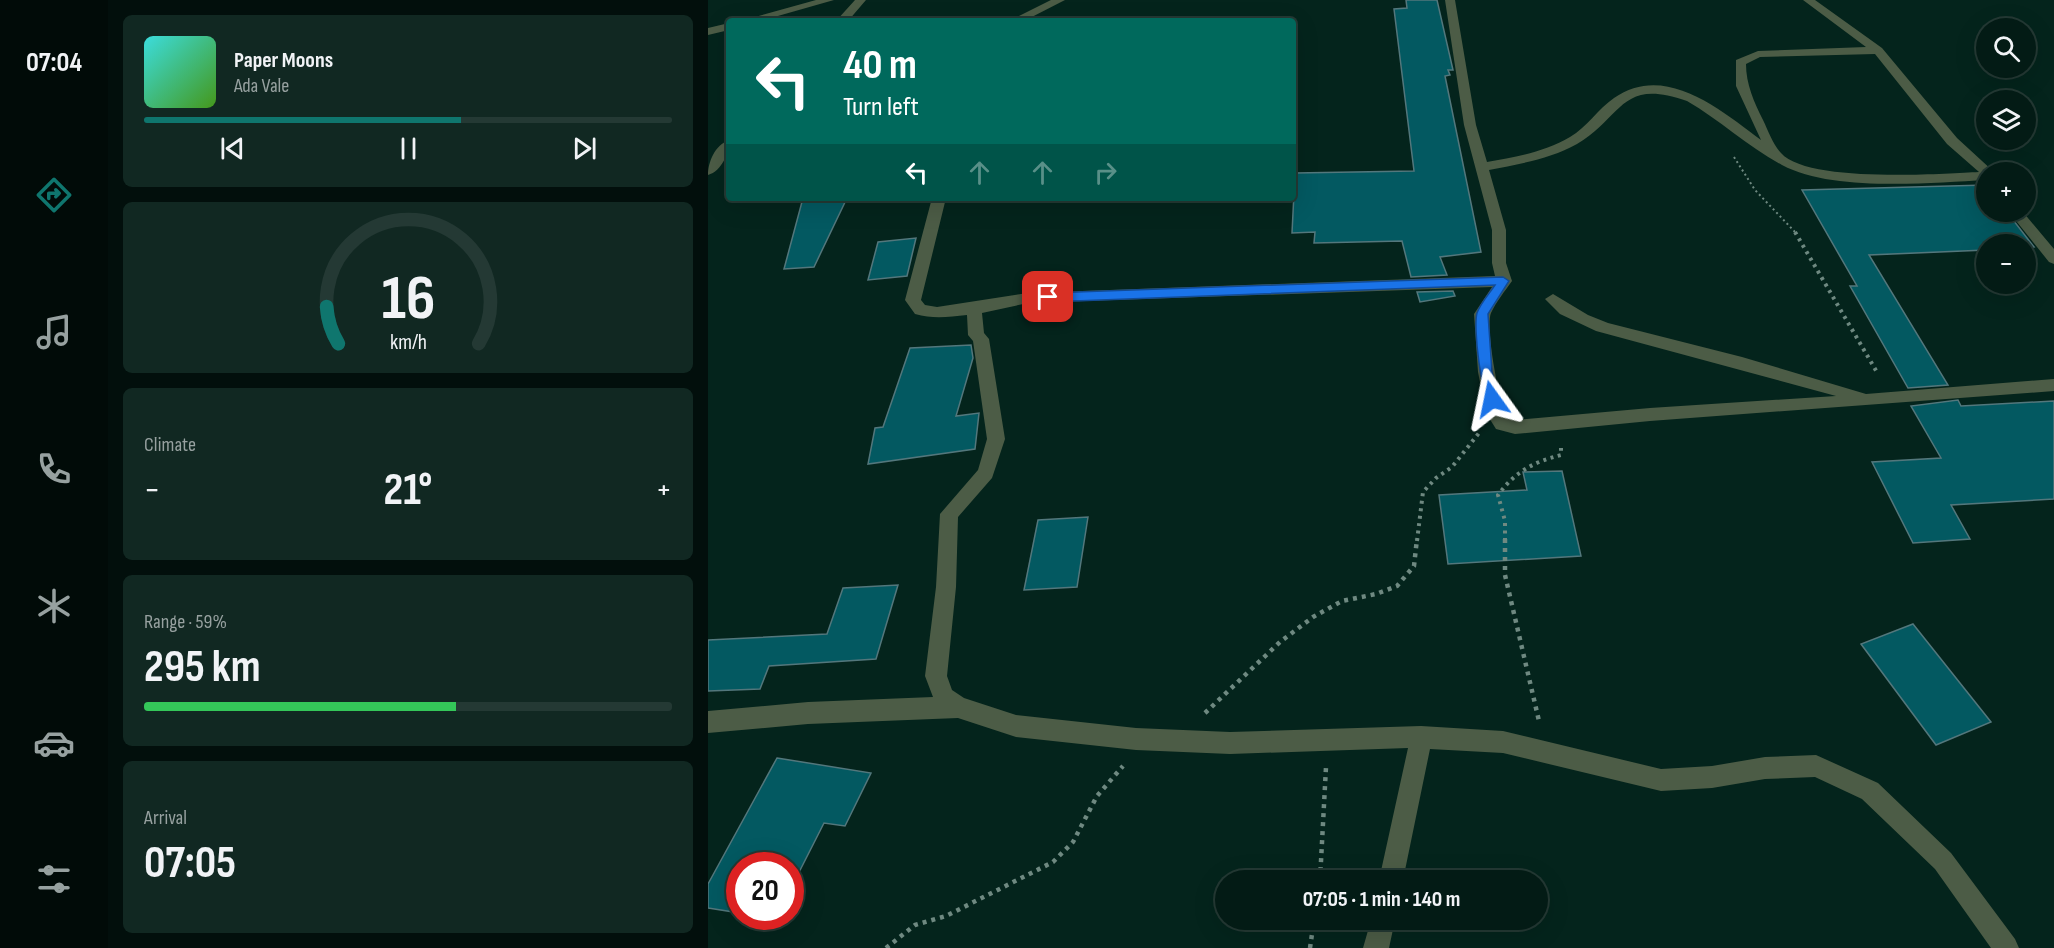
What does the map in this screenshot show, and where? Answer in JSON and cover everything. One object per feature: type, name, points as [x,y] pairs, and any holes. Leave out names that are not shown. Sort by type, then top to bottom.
[{"type":"street","points":[[759,18],[829,0]]},
{"type":"street","points":[[845,18],[861,0]]},
{"type":"street","points":[[1021,18],[1060,0]]},
{"type":"street","points":[[1450,0],[1470,125],[1499,230],[1498,263],[1503,281],[1482,314],[1486,372],[1495,413],[1502,424],[1515,427],[2054,385]]},
{"type":"street","points":[[1808,0],[1878,50],[1952,141],[1976,164]]},
{"type":"street","points":[[708,32],[726,27]]},
{"type":"street","points":[[1776,156],[1743,88],[1739,75],[1740,62],[1758,54],[1878,50]]},
{"type":"street","points":[[1483,167],[1558,149],[1577,139],[1625,94],[1652,89],[1678,93],[1712,111],[1776,156],[1806,171],[1863,178],[1908,180],[1976,175]]},
{"type":"street","points":[[708,171],[726,149]]},
{"type":"street","points":[[938,201],[913,300],[920,310],[937,313],[974,309],[1028,298],[1503,281]]},
{"type":"street","points":[[2024,222],[2054,259]]},
{"type":"street","points":[[1553,298],[1570,314],[1635,336],[1702,352],[1875,400]]},
{"type":"street","points":[[974,309],[976,335],[981,339],[986,359],[987,388],[996,439],[986,473],[949,514],[946,587],[936,676],[944,697],[958,707],[1016,726],[1159,740],[1230,743],[1421,737],[1503,742],[1546,750],[1660,780],[1712,777],[1765,768],[1816,766],[1870,790],[1943,861],[2006,948]]},
{"type":"street","points":[[708,722],[808,713],[958,707]]},
{"type":"street","points":[[1393,870],[1421,737]]},
{"type":"street","points":[[1376,948],[1380,930]]},
{"type":"path","points":[[1712,111],[1743,176],[1755,192],[1784,218],[1797,234],[1892,398]]},
{"type":"path","points":[[886,948],[915,925],[946,916],[1053,862],[1073,842],[1097,796],[1136,753],[1205,714],[1230,692],[1276,644],[1330,606],[1345,600],[1371,597],[1395,586],[1409,576],[1414,566],[1423,492],[1436,478],[1452,467],[1495,413]]},
{"type":"path","points":[[1546,750],[1504,575],[1505,521],[1498,495],[1512,475],[1534,461],[1561,455],[1561,437],[1557,422]]},
{"type":"path","points":[[1320,870],[1327,739]]},
{"type":"path","points":[[1310,948],[1313,930]]},
{"type":"building","points":[[1406,0],[1437,0],[1453,70],[1448,70],[1450,75],[1445,76],[1481,252],[1440,257],[1447,275],[1411,277],[1402,241],[1314,243],[1315,232],[1292,233],[1294,201],[1296,201],[1296,173],[1414,171],[1394,9],[1407,8]]},
{"type":"building","points":[[1976,185],[1976,222],[2015,222],[2024,234],[1976,234],[1976,250],[1869,255],[1948,385],[1908,388],[1850,286],[1857,286],[1802,190]]},
{"type":"building","points":[[802,201],[846,201],[814,267],[784,269]]},
{"type":"building","points":[[916,238],[907,276],[868,280],[878,242]]},
{"type":"building","points":[[1453,291],[1455,296],[1420,302],[1417,292]]},
{"type":"building","points":[[971,345],[973,358],[956,416],[979,413],[975,449],[868,464],[875,428],[883,427],[910,348]]},
{"type":"building","points":[[1958,400],[1961,406],[2054,401],[2054,499],[1951,505],[1970,539],[1913,543],[1872,462],[1941,458],[1911,406]]},
{"type":"building","points":[[1562,471],[1581,556],[1448,564],[1439,495],[1527,490],[1523,472]]},
{"type":"building","points":[[1088,517],[1077,587],[1024,590],[1038,520]]},
{"type":"building","points":[[898,585],[876,659],[769,666],[760,689],[708,691],[708,640],[827,634],[843,588]]},
{"type":"building","points":[[1913,624],[1991,722],[1936,745],[1861,644]]},
{"type":"building","points":[[777,758],[871,773],[845,826],[824,823],[804,862],[804,852],[726,852],[726,911],[708,908],[708,884]]},
{"type":"route","points":[[1048,297],[1503,281],[1482,314],[1486,372],[1492,399]]}]
